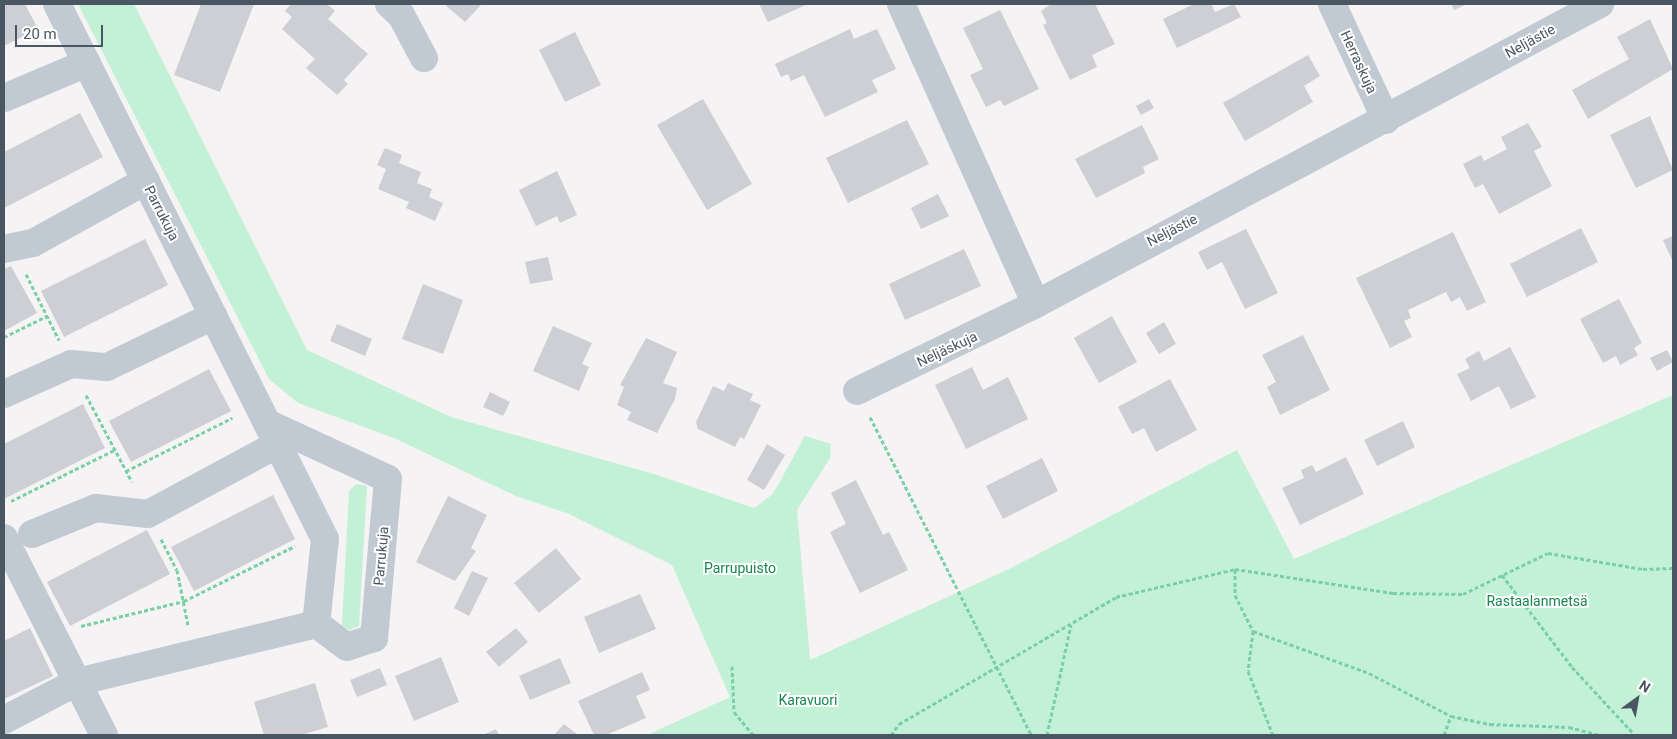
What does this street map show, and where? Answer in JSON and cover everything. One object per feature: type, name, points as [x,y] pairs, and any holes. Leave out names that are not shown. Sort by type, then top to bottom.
[{"type":"street","name":"Parrukuja","points":[[57,4],[324,539],[316,624],[347,647],[374,638],[388,479],[272,434]]},
{"type":"street","points":[[389,4],[424,58]]},
{"type":"street","points":[[901,4],[1036,304]]},
{"type":"street","name":"Herraskuja","points":[[1332,4],[1386,120]]},
{"type":"street","name":"Neljästie","points":[[1036,304],[1386,120],[1600,4]]},
{"type":"street","points":[[4,98],[87,63]]},
{"type":"street","points":[[9,249],[146,181]]},
{"type":"street","name":"Neljäskuja","points":[[857,391],[1036,304]]},
{"type":"street","points":[[4,394],[71,364],[107,367],[214,316]]},
{"type":"street","points":[[32,534],[96,508],[148,514],[272,434]]},
{"type":"street","points":[[4,538],[14,584],[77,682],[104,735]]},
{"type":"street","points":[[4,720],[77,682],[316,624]]},
{"type":"path","points":[[9,249],[47,316],[177,570],[192,653]]},
{"type":"path","points":[[4,337],[47,316]]},
{"type":"path","points":[[857,391],[1001,668],[1031,735]]},
{"type":"path","points":[[126,471],[235,417]]},
{"type":"path","points":[[11,501],[114,450]]},
{"type":"path","points":[[75,630],[184,601],[300,543]]},
{"type":"path","points":[[891,735],[899,724],[1001,668],[1116,597],[1235,569],[1393,593],[1462,594],[1548,553],[1642,569],[1673,568]]},
{"type":"path","points":[[1235,569],[1235,595],[1254,631],[1248,671],[1273,735]]},
{"type":"path","points":[[1502,575],[1572,667],[1635,735]]},
{"type":"path","points":[[1046,735],[1071,625]]},
{"type":"path","points":[[1254,631],[1369,673],[1451,716],[1490,724],[1569,727],[1599,735]]},
{"type":"path","points":[[732,666],[734,712],[752,735]]},
{"type":"path","points":[[1444,735],[1451,716]]},
{"type":"green space","name":"Rastaalanmetsä","points":[[78,4],[134,4],[307,350],[451,417],[654,474],[754,508],[773,494],[805,436],[831,444],[830,458],[797,510],[810,660],[1011,568],[1237,450],[1294,559],[1673,395],[1673,735],[647,735],[730,697],[672,565],[569,514],[516,496],[394,438],[298,403],[269,379]]},
{"type":"green space","points":[[356,484],[367,486],[359,626],[349,630],[342,625],[349,491]]},
{"type":"building","points":[[4,4],[25,4],[38,29],[4,46]]},
{"type":"building","points":[[201,4],[254,4],[220,92],[174,75]]},
{"type":"building","points":[[291,4],[327,4],[335,11],[328,19],[368,54],[344,80],[348,84],[337,95],[306,68],[315,59],[282,29],[292,17],[285,11]]},
{"type":"building","points":[[444,4],[482,4],[465,22]]},
{"type":"building","points":[[759,4],[808,4],[768,22]]},
{"type":"building","points":[[1051,4],[1095,4],[1115,44],[1092,55],[1097,67],[1070,80],[1043,25],[1047,23],[1041,11]]},
{"type":"building","points":[[1194,4],[1211,4],[1215,12],[1234,4],[1241,17],[1177,48],[1163,19]]},
{"type":"building","points":[[1451,4],[1467,4],[1454,10]]},
{"type":"building","points":[[1000,10],[1039,89],[1004,106],[1000,100],[986,107],[970,75],[983,69],[963,28]]},
{"type":"building","points":[[1650,19],[1673,69],[1588,119],[1572,90],[1629,59],[1617,37]]},
{"type":"building","points":[[850,29],[854,39],[877,29],[896,69],[872,80],[878,92],[825,117],[804,75],[791,81],[788,74],[781,77],[775,64]]},
{"type":"building","points":[[575,32],[601,85],[565,102],[539,50]]},
{"type":"building","points":[[1308,55],[1320,76],[1304,86],[1313,102],[1245,141],[1223,103]]},
{"type":"building","points":[[703,99],[752,184],[707,210],[657,125]]},
{"type":"building","points":[[1149,99],[1154,108],[1141,115],[1136,106]]},
{"type":"building","points":[[80,113],[103,157],[4,208],[4,152]]},
{"type":"building","points":[[1650,116],[1673,170],[1636,188],[1610,135]]},
{"type":"building","points":[[907,120],[929,164],[848,203],[826,158]]},
{"type":"building","points":[[1528,123],[1542,147],[1534,151],[1552,186],[1499,214],[1483,184],[1475,188],[1463,164],[1481,155],[1484,161],[1507,149],[1501,137]]},
{"type":"building","points":[[1142,125],[1159,159],[1143,167],[1145,173],[1096,198],[1075,159]]},
{"type":"building","points":[[385,148],[402,155],[399,163],[421,172],[417,183],[432,189],[429,197],[443,203],[435,221],[406,208],[409,202],[378,189],[386,169],[377,165]]},
{"type":"building","points":[[557,171],[577,215],[560,223],[557,216],[536,226],[519,190]]},
{"type":"building","points":[[938,194],[949,216],[921,229],[911,208]]},
{"type":"building","points":[[1581,228],[1598,262],[1527,297],[1510,264]]},
{"type":"building","points":[[1246,229],[1278,293],[1245,309],[1222,262],[1207,270],[1198,252]]},
{"type":"building","points":[[1453,232],[1486,302],[1467,311],[1460,297],[1451,302],[1446,292],[1408,310],[1411,318],[1404,321],[1412,337],[1390,348],[1356,278]]},
{"type":"building","points":[[1673,236],[1673,262],[1663,240]]},
{"type":"building","points":[[145,239],[168,285],[64,337],[41,291]]},
{"type":"building","points":[[964,249],[981,286],[905,320],[889,284]]},
{"type":"building","points":[[548,257],[553,280],[530,284],[525,262]]},
{"type":"building","points":[[11,266],[37,313],[4,331],[4,269]]},
{"type":"building","points":[[423,284],[463,300],[443,354],[402,339]]},
{"type":"building","points":[[1619,299],[1642,343],[1634,348],[1638,355],[1620,365],[1616,356],[1603,363],[1580,319]]},
{"type":"building","points":[[1112,316],[1137,362],[1099,383],[1074,338]]},
{"type":"building","points":[[1164,322],[1176,344],[1159,354],[1146,333]]},
{"type":"building","points":[[337,324],[372,339],[365,356],[330,341]]},
{"type":"building","points":[[553,326],[592,343],[582,364],[589,367],[579,391],[533,371]]},
{"type":"building","points":[[1303,335],[1330,390],[1280,415],[1267,387],[1276,382],[1262,355]]},
{"type":"building","points":[[646,338],[677,352],[663,383],[677,388],[675,399],[657,433],[627,420],[631,412],[617,405],[624,387],[620,385]]},
{"type":"building","points":[[1510,347],[1536,397],[1511,409],[1499,386],[1471,401],[1457,374],[1470,368],[1465,359],[1479,351],[1484,361]]},
{"type":"building","points":[[1667,350],[1673,362],[1657,371],[1650,358]]},
{"type":"building","points":[[972,367],[983,390],[1008,377],[1028,419],[966,449],[935,385]]},
{"type":"building","points":[[209,369],[231,411],[131,462],[109,421]]},
{"type":"building","points":[[1170,379],[1197,430],[1156,452],[1144,428],[1132,434],[1118,407]]},
{"type":"building","points":[[728,383],[753,394],[750,400],[761,405],[744,439],[740,437],[735,447],[698,429],[696,422],[713,386],[724,391]]},
{"type":"building","points":[[490,392],[510,402],[503,416],[483,407]]},
{"type":"building","points":[[83,404],[105,448],[4,499],[4,444]]},
{"type":"building","points":[[1403,421],[1415,447],[1377,466],[1364,440]]},
{"type":"building","points":[[767,444],[785,455],[764,490],[747,480]]},
{"type":"building","points":[[1346,457],[1364,494],[1300,525],[1282,488],[1304,478],[1301,470],[1312,465],[1316,472]]},
{"type":"building","points":[[1042,458],[1058,491],[1003,519],[986,486]]},
{"type":"building","points":[[856,480],[883,535],[889,532],[908,570],[860,593],[830,532],[846,524],[831,493]]},
{"type":"building","points":[[273,495],[295,539],[194,591],[171,547]]},
{"type":"building","points":[[448,496],[487,515],[471,548],[476,551],[455,581],[416,562]]},
{"type":"building","points":[[147,530],[170,574],[70,626],[47,582]]},
{"type":"building","points":[[556,548],[581,579],[539,613],[514,583]]},
{"type":"building","points":[[472,571],[488,578],[469,616],[454,608]]},
{"type":"building","points":[[640,594],[656,629],[599,653],[584,617]]},
{"type":"building","points":[[30,628],[53,676],[4,699],[4,641]]},
{"type":"building","points":[[516,628],[528,642],[499,667],[486,652]]},
{"type":"building","points":[[441,657],[459,702],[414,721],[395,676]]},
{"type":"building","points":[[560,658],[571,683],[530,700],[519,676]]},
{"type":"building","points":[[380,668],[387,685],[357,697],[350,680]]},
{"type":"building","points":[[642,672],[650,690],[636,696],[646,718],[606,735],[594,735],[578,701]]},
{"type":"building","points":[[315,683],[328,727],[301,735],[264,735],[254,702]]},
{"type":"building","points":[[564,724],[578,735],[554,735]]},
{"type":"building","points":[[496,729],[499,735],[483,735]]},
{"type":"park label","name":"Parrupuisto","points":[[740,568]]},
{"type":"park label","name":"Karavuori","points":[[808,700]]}]
